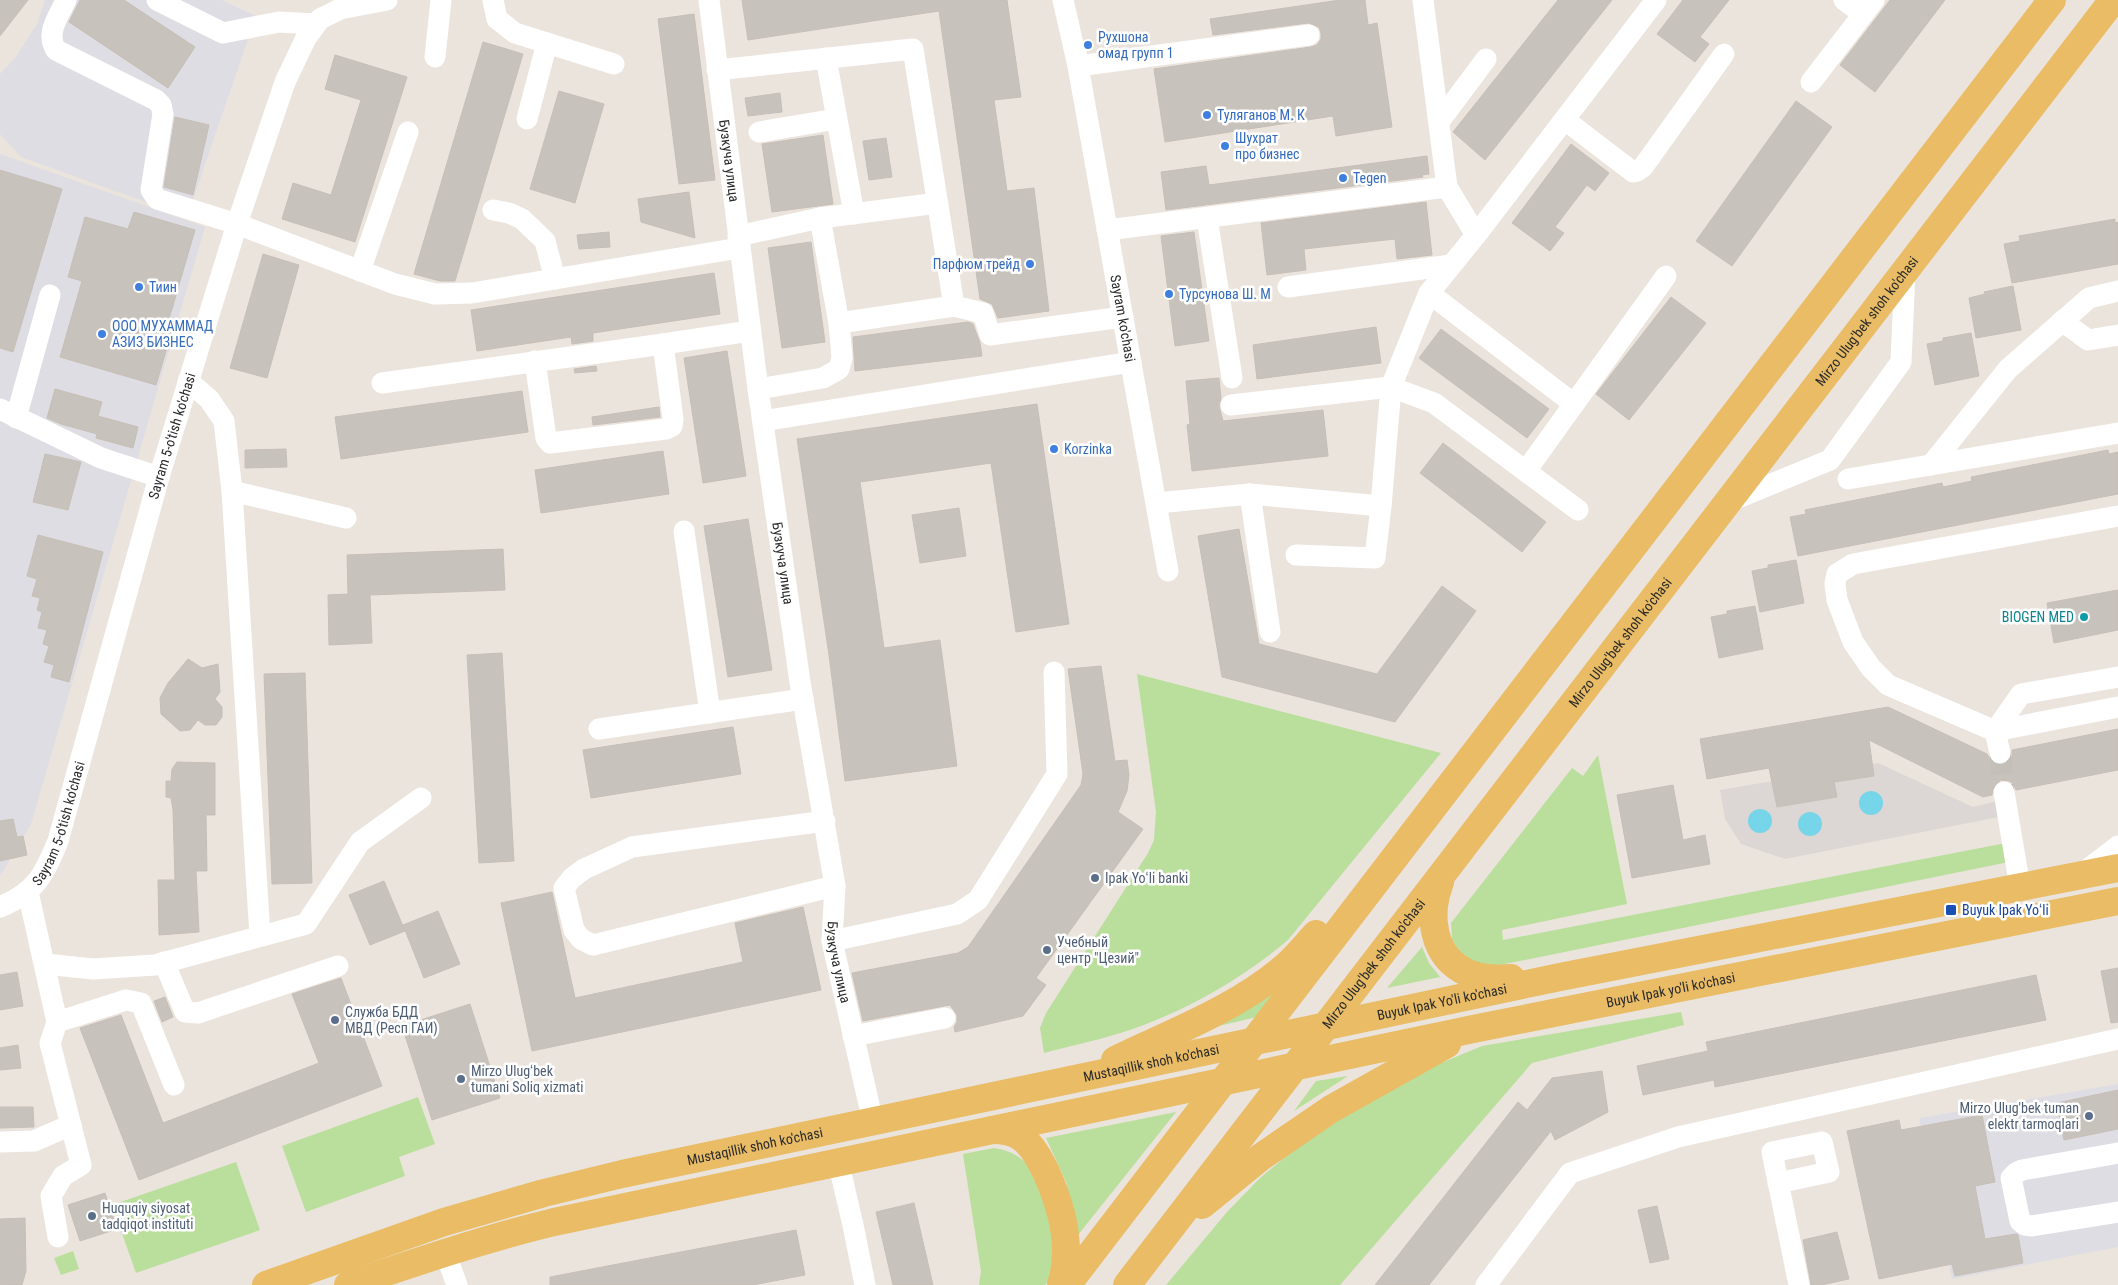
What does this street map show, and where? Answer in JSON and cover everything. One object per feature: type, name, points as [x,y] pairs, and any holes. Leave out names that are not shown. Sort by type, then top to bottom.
[{"type":"main road","points":[[1067,1285],[2052,0]]},
{"type":"main road","name":"Mirzo Ulug'bek shoh ko'chasi","points":[[1127,1285],[2114,0]]},
{"type":"main road","points":[[1076,1079],[1229,1005],[1268,980],[1286,965],[1325,923],[1426,794],[1545,661]]},
{"type":"main road","points":[[1446,870],[1435,898],[1432,920],[1439,944],[1446,957],[1468,973],[1482,977],[1504,979],[1560,977],[2118,868]]},
{"type":"main road","points":[[1948,935],[1936,928],[1934,916],[1941,906],[1950,901]]},
{"type":"main road","name":"Buyuk Ipak yo'li ko'chasi","points":[[1223,1081],[1478,1028],[2118,901]]},
{"type":"main road","name":"Buyuk Ipak Yo'li ko'chasi","points":[[1325,1026],[1560,977]]},
{"type":"main road","points":[[1253,1042],[1325,1026]]},
{"type":"main road","points":[[1166,1234],[1261,1157],[1331,1109],[1412,1062],[1478,1028]]},
{"type":"main road","name":"Mustaqillik shoh ko'chasi","points":[[266,1285],[411,1232],[528,1197],[622,1174],[1253,1042]]},
{"type":"main road","points":[[348,1285],[506,1233],[838,1161],[1223,1081]]},
{"type":"main road","points":[[988,1130],[1007,1131],[1022,1138],[1032,1148],[1041,1162],[1058,1197],[1066,1250],[1061,1285]]},
{"type":"street","points":[[66,0],[51,33],[51,42],[56,50],[156,100],[161,106],[164,114],[151,190],[157,198],[237,224],[395,284],[435,294],[472,293],[555,279],[739,242],[820,218],[938,203]]},
{"type":"street","points":[[157,0],[223,34],[279,22],[315,24]]},
{"type":"street","points":[[435,57],[441,0]]},
{"type":"street","points":[[492,0],[497,19],[515,34],[614,64]]},
{"type":"street","name":"Бузкуча улица","points":[[709,0],[758,389],[803,699],[835,886],[832,941],[874,1122]]},
{"type":"street","name":"Sayram ko'chasi","points":[[1064,0],[1078,66],[1168,571]]},
{"type":"street","name":"Sayram ko'chasi","points":[[1071,0],[1078,66]]},
{"type":"street","points":[[1423,0],[1447,187],[1476,235]]},
{"type":"street","points":[[1296,554],[1375,558],[1391,387],[1430,293],[1656,0]]},
{"type":"street","points":[[1812,82],[1869,7],[1844,0]]},
{"type":"street","name":"Sayram 5-o'tish ko'chasi","points":[[0,907],[28,892],[43,872],[58,841],[159,477],[237,224],[285,82],[297,54],[315,24],[340,9],[377,1]]},
{"type":"street","points":[[1078,66],[1309,35]]},
{"type":"street","points":[[527,119],[547,43]]},
{"type":"street","points":[[717,70],[913,49],[954,306]]},
{"type":"street","points":[[1564,120],[1633,172],[1637,171],[1643,167],[1724,54]]},
{"type":"street","points":[[826,58],[854,214]]},
{"type":"street","points":[[1439,122],[1486,59]]},
{"type":"street","points":[[759,132],[836,119]]},
{"type":"street","points":[[360,271],[408,132]]},
{"type":"street","points":[[1107,230],[1447,187]]},
{"type":"street","points":[[493,210],[509,213],[522,219],[545,241],[555,279]]},
{"type":"street","points":[[758,389],[823,378],[839,369],[842,358],[838,323],[820,218]]},
{"type":"street","points":[[1207,218],[1232,378]]},
{"type":"street","points":[[1288,287],[1451,266]]},
{"type":"street","points":[[1728,502],[1830,460],[1901,362],[1905,272]]},
{"type":"street","points":[[1526,471],[1666,276]]},
{"type":"street","points":[[1931,465],[2008,369],[2089,298],[2118,291]]},
{"type":"street","points":[[1430,293],[1574,404]]},
{"type":"street","points":[[50,295],[8,413],[101,458],[159,477]]},
{"type":"street","points":[[838,323],[954,306],[983,313],[990,335],[1123,317]]},
{"type":"street","points":[[2062,321],[2088,340],[2118,335]]},
{"type":"street","points":[[382,383],[750,331]]},
{"type":"street","points":[[535,361],[546,438],[550,443],[666,430],[672,426],[673,419],[663,344]]},
{"type":"street","points":[[763,420],[1131,362]]},
{"type":"street","points":[[188,381],[209,400],[224,421],[232,491],[260,936]]},
{"type":"street","points":[[1231,405],[1391,387],[1434,403],[1578,510]]},
{"type":"street","points":[[1848,479],[2118,434]]},
{"type":"street","points":[[232,491],[346,518]]},
{"type":"street","points":[[1157,504],[1250,494],[1381,506]]},
{"type":"street","points":[[1250,494],[1270,632]]},
{"type":"street","points":[[2118,516],[1852,564],[1838,574],[1834,584],[1837,600],[1853,642],[1871,668],[1888,685],[1995,731],[2118,707]]},
{"type":"street","points":[[684,531],[710,712]]},
{"type":"street","points":[[832,941],[957,914],[978,900],[1057,774],[1054,672]]},
{"type":"street","points":[[2000,753],[1995,731],[2021,694],[2118,676]]},
{"type":"street","points":[[598,729],[803,699]]},
{"type":"street","points":[[2004,792],[2020,887]]},
{"type":"street","points":[[44,964],[93,970],[164,962],[306,924],[360,842],[421,798]]},
{"type":"street","points":[[825,821],[632,847],[584,869],[572,878],[564,888],[574,930],[581,939],[593,945],[835,886]]},
{"type":"street","points":[[2080,875],[2118,846]]},
{"type":"street","points":[[28,892],[38,946],[57,1022],[50,1043],[81,1165],[63,1176],[52,1196],[58,1237]]},
{"type":"street","points":[[164,962],[185,1012],[198,1014],[338,966]]},
{"type":"street","points":[[57,1022],[126,1000],[141,1003],[174,1085]]},
{"type":"street","points":[[853,1036],[945,1018]]},
{"type":"street","points":[[1486,1285],[1570,1173],[1678,1137],[2118,1039]]},
{"type":"street","points":[[0,1142],[34,1141],[71,1125]]},
{"type":"street","points":[[2118,1153],[2022,1170],[2016,1172],[2011,1178],[2020,1221],[2025,1225],[2032,1226],[2118,1212]]},
{"type":"street","points":[[838,1161],[865,1285]]},
{"type":"street","points":[[1778,1183],[1799,1285]]},
{"type":"street","points":[[445,1252],[457,1285]]},
{"type":"shaded area","points":[[45,0],[222,0],[256,16],[187,217],[21,157],[0,134],[0,74],[16,57],[37,24]]},
{"type":"shaded area","points":[[0,154],[205,227],[31,824],[0,876]]},
{"type":"shaded area","points":[[1878,763],[1973,807],[1997,801],[1999,817],[1785,859],[1741,844],[1725,819],[1720,790]]},
{"type":"shaded area","points":[[2118,1084],[2118,1247],[1952,1279],[1919,1118]]},
{"type":"green space","points":[[1137,674],[1441,753],[1288,940],[1271,954],[1234,980],[1175,1012],[1122,1033],[1044,1053],[1040,1028],[1046,1013],[1148,853],[1154,840],[1156,812]]},
{"type":"green space","points":[[1598,755],[1627,904],[1502,930],[1503,940],[2006,843],[2009,862],[1495,966],[1478,965],[1459,951],[1452,939],[1451,923],[1572,768],[1583,776]]},
{"type":"green space","points":[[1422,947],[1429,963],[1440,977],[1387,988]]},
{"type":"green space","points":[[1296,966],[1257,1017],[1202,1030]]},
{"type":"green space","points":[[1681,1012],[1684,1025],[1532,1063],[1340,1285],[1166,1285],[1227,1212],[1260,1178],[1296,1148],[1342,1117],[1434,1066],[1482,1046]]},
{"type":"green space","points":[[1348,1076],[1294,1111],[1316,1081]]},
{"type":"green space","points":[[418,1097],[435,1144],[399,1157],[405,1176],[306,1212],[282,1146]]},
{"type":"green space","points":[[1176,1112],[1078,1235],[1066,1182],[1046,1138]]},
{"type":"green space","points":[[994,1148],[1012,1153],[1022,1160],[1031,1168],[1039,1181],[1053,1239],[1055,1265],[1052,1278],[1045,1285],[979,1285],[981,1271],[963,1154]]},
{"type":"green space","points":[[236,1162],[260,1230],[136,1273],[112,1205]]},
{"type":"green space","points":[[73,1251],[79,1269],[61,1275],[54,1258]]},
{"type":"water","points":[[1871,791],[1880,794],[1883,803],[1880,812],[1871,815],[1862,812],[1859,803],[1862,794]]},
{"type":"water","points":[[1760,809],[1765,810],[1771,816],[1771,826],[1765,832],[1760,833],[1755,832],[1749,826],[1748,821],[1749,816],[1755,810]]},
{"type":"water","points":[[1810,812],[1815,813],[1821,819],[1821,829],[1815,835],[1810,836],[1805,835],[1799,829],[1798,824],[1799,819],[1805,813]]},
{"type":"building","points":[[0,0],[28,0],[0,36]]},
{"type":"building","points":[[80,0],[124,0],[195,47],[168,88],[69,22]]},
{"type":"building","points":[[742,0],[1007,0],[1021,97],[994,100],[1007,191],[1034,188],[1049,311],[998,318],[992,304],[980,299],[939,11],[748,40]]},
{"type":"building","points":[[1340,0],[1365,0],[1368,25],[1377,23],[1392,127],[1336,136],[1333,116],[1165,142],[1154,69],[1311,47],[1317,45],[1321,39],[1319,27],[1308,23],[1213,35],[1210,19]]},
{"type":"building","points":[[1558,0],[1612,0],[1485,160],[1453,132]]},
{"type":"building","points":[[1683,0],[1729,0],[1700,37],[1709,44],[1695,62],[1657,34]]},
{"type":"building","points":[[1890,0],[1945,0],[1875,92],[1840,65]]},
{"type":"building","points":[[694,14],[715,180],[679,184],[658,19]]},
{"type":"building","points":[[483,42],[523,54],[455,281],[440,281],[414,274]]},
{"type":"building","points":[[335,55],[407,77],[355,242],[282,219],[293,183],[331,195],[361,100],[325,89]]},
{"type":"building","points":[[559,91],[604,104],[575,203],[530,189]]},
{"type":"building","points":[[780,93],[782,112],[748,116],[745,98]]},
{"type":"building","points":[[1796,101],[1832,127],[1732,266],[1696,241]]},
{"type":"building","points":[[175,117],[209,125],[193,195],[164,187]]},
{"type":"building","points":[[823,135],[833,204],[772,212],[762,144]]},
{"type":"building","points":[[886,138],[892,177],[869,180],[863,141]]},
{"type":"building","points":[[1571,144],[1609,173],[1595,191],[1587,185],[1555,227],[1564,233],[1550,251],[1512,223]]},
{"type":"building","points":[[1427,156],[1429,174],[1422,175],[1423,177],[1166,210],[1161,172],[1206,166],[1209,185]]},
{"type":"building","points":[[0,170],[62,189],[13,352],[0,348]]},
{"type":"building","points":[[689,192],[695,238],[641,222],[638,199]]},
{"type":"building","points":[[1426,202],[1432,255],[1397,259],[1395,239],[1304,249],[1306,270],[1267,275],[1261,223]]},
{"type":"building","points":[[134,212],[195,230],[167,326],[173,327],[156,385],[60,357],[82,281],[68,277],[85,217],[128,229]]},
{"type":"building","points":[[2115,219],[2115,223],[2118,222],[2118,264],[2012,283],[2004,244],[2020,241],[2019,236]]},
{"type":"building","points":[[609,232],[610,247],[579,249],[577,235]]},
{"type":"building","points":[[1194,232],[1209,341],[1175,346],[1161,236]]},
{"type":"building","points":[[811,242],[825,342],[782,348],[768,248]]},
{"type":"building","points":[[263,254],[299,265],[267,378],[230,368]]},
{"type":"building","points":[[714,273],[720,314],[593,333],[593,341],[572,344],[571,337],[477,351],[471,310]]},
{"type":"building","points":[[2013,286],[2021,330],[1976,338],[1969,298],[1985,294],[1984,292]]},
{"type":"building","points":[[1671,297],[1706,323],[1629,420],[1596,394]]},
{"type":"building","points":[[968,322],[973,324],[980,343],[982,356],[855,371],[853,337]]},
{"type":"building","points":[[1376,327],[1381,363],[1257,379],[1253,345]]},
{"type":"building","points":[[1441,329],[1549,409],[1527,438],[1419,358]]},
{"type":"building","points":[[1971,333],[1979,376],[1935,385],[1927,344],[1943,341],[1943,338]]},
{"type":"building","points":[[727,351],[746,476],[703,483],[684,358]]},
{"type":"building","points":[[596,366],[597,371],[575,373],[574,369]]},
{"type":"building","points":[[1219,378],[1221,398],[1219,406],[1223,421],[1323,410],[1328,456],[1192,471],[1187,425],[1190,424],[1186,381]]},
{"type":"building","points":[[55,389],[102,402],[98,416],[138,427],[133,448],[96,438],[97,434],[47,418]]},
{"type":"building","points":[[522,391],[528,432],[341,459],[335,417]]},
{"type":"building","points":[[1037,404],[1069,624],[1016,632],[991,463],[860,482],[884,648],[940,640],[957,766],[845,781],[829,655],[797,439]]},
{"type":"building","points":[[659,407],[660,417],[593,425],[592,417]]},
{"type":"building","points":[[1443,443],[1546,522],[1522,552],[1420,473]]},
{"type":"building","points":[[286,449],[287,467],[245,468],[245,450]]},
{"type":"building","points":[[2108,450],[2109,454],[2118,452],[2118,494],[1798,556],[1790,517],[1806,514],[1805,510],[1942,483],[1943,487],[1972,481],[1971,477]]},
{"type":"building","points":[[663,451],[669,494],[541,513],[535,470]]},
{"type":"building","points":[[45,454],[81,462],[68,510],[33,502]]},
{"type":"building","points":[[959,508],[966,556],[920,563],[912,515]]},
{"type":"building","points":[[748,519],[772,670],[728,677],[704,526]]},
{"type":"building","points":[[1239,529],[1259,644],[1377,674],[1442,586],[1476,611],[1395,722],[1222,677],[1198,536]]},
{"type":"building","points":[[38,535],[103,552],[69,682],[51,677],[54,665],[44,662],[49,646],[43,644],[47,630],[38,628],[42,612],[37,610],[40,598],[32,596],[37,579],[27,576]]},
{"type":"building","points":[[503,549],[505,590],[370,595],[372,643],[329,645],[328,595],[348,594],[347,555]]},
{"type":"building","points":[[1796,560],[1804,603],[1760,612],[1752,571],[1768,568],[1768,565]]},
{"type":"building","name":"BIOGEN MED","points":[[2118,590],[2118,630],[2054,643],[2047,603]]},
{"type":"building","points":[[1755,606],[1763,649],[1719,658],[1711,617],[1727,614],[1727,611]]},
{"type":"building","points":[[502,653],[514,861],[479,863],[467,655]]},
{"type":"building","points":[[188,659],[202,668],[218,664],[220,692],[215,699],[222,707],[222,717],[216,725],[205,725],[198,720],[190,730],[180,731],[161,714],[160,698],[168,683]]},
{"type":"building","points":[[1101,666],[1115,761],[1127,760],[1129,775],[1127,791],[1118,812],[1143,829],[1036,978],[1046,985],[1023,1016],[955,1032],[954,1027],[957,1022],[957,1015],[950,1005],[863,1021],[852,973],[958,953],[968,947],[1081,785],[1083,774],[1068,669]]},
{"type":"building","points":[[305,673],[312,883],[272,884],[264,674]]},
{"type":"building","points":[[1888,707],[1987,754],[1991,761],[1997,765],[2009,762],[2012,750],[2118,729],[2118,770],[2016,790],[2014,784],[2001,780],[1993,787],[1992,795],[1983,797],[1869,740],[1874,776],[1834,782],[1837,797],[1777,807],[1769,768],[1707,779],[1700,739]]},
{"type":"building","points":[[733,727],[741,774],[591,798],[583,750]]},
{"type":"building","points":[[177,762],[215,763],[215,815],[206,815],[207,871],[196,871],[199,932],[159,935],[158,880],[175,880],[173,810],[171,798],[166,797],[166,781],[171,781],[172,769]]},
{"type":"building","points":[[1673,785],[1683,840],[1705,835],[1710,864],[1632,878],[1617,795]]},
{"type":"building","points":[[13,819],[17,837],[23,836],[27,855],[0,861],[0,821]]},
{"type":"building","points":[[384,881],[405,931],[370,945],[349,895]]},
{"type":"building","points":[[552,892],[575,998],[743,962],[735,923],[803,907],[821,990],[532,1051],[501,903]]},
{"type":"building","points":[[438,911],[460,964],[424,978],[403,925]]},
{"type":"building","points":[[2118,968],[2118,1022],[2111,1023],[2101,971]]},
{"type":"building","points":[[17,972],[23,1006],[0,1010],[0,975]]},
{"type":"building","points":[[2036,975],[2046,1020],[1715,1087],[1714,1080],[1643,1095],[1637,1066],[1708,1051],[1706,1042]]},
{"type":"building","points":[[341,978],[382,1086],[139,1180],[80,1028],[121,1015],[163,1123],[319,1063],[292,994]]},
{"type":"building","points":[[165,997],[173,1017],[162,1022],[154,1001]]},
{"type":"building","points":[[470,1004],[500,1098],[432,1120],[402,1026]]},
{"type":"building","points":[[18,1045],[21,1068],[0,1070],[0,1048]]},
{"type":"building","points":[[1602,1071],[1608,1112],[1555,1140],[1551,1131],[1429,1285],[1375,1285],[1518,1102],[1527,1110],[1552,1078]]},
{"type":"building","name":"Mirzo Ulug'bek tuman elektr tarmoqlari","points":[[2118,1090],[2118,1129],[2064,1140],[2057,1103]]},
{"type":"building","points":[[0,1107],[33,1107],[34,1127],[0,1128]]},
{"type":"building","points":[[1982,1115],[1995,1182],[1975,1186],[1985,1239],[2018,1235],[2023,1263],[1955,1276],[1952,1264],[1879,1279],[1847,1131],[1899,1120],[1901,1130]]},
{"type":"building","points":[[105,1193],[117,1229],[80,1241],[68,1205]]},
{"type":"building","points":[[914,1203],[933,1285],[893,1285],[876,1212]]},
{"type":"building","points":[[1657,1206],[1669,1259],[1650,1263],[1638,1210]]},
{"type":"building","points":[[25,1218],[26,1271],[22,1285],[0,1285],[0,1219]]},
{"type":"building","points":[[796,1230],[805,1275],[753,1285],[550,1285],[550,1277]]},
{"type":"building","points":[[1837,1232],[1849,1279],[1821,1285],[1811,1285],[1803,1240]]},
{"type":"tunnel","points":[[2000,753],[2004,792]]},
{"type":"place","name":"Рухшона омад групп 1","points":[[1088,45]]},
{"type":"place","name":"Туляганов М. К","points":[[1207,115]]},
{"type":"place","name":"Шухрат про бизнес","points":[[1225,146]]},
{"type":"place","name":"Tegen","points":[[1343,178]]},
{"type":"place","name":"Парфюм трейд","points":[[1030,264]]},
{"type":"place","name":"Тиин","points":[[139,287]]},
{"type":"place","name":"Турсунова Ш. М","points":[[1169,294]]},
{"type":"place","name":"ООО МУХАММАД АЗИЗ БИЗНЕС","points":[[102,334]]},
{"type":"place","name":"Korzinka","points":[[1054,449]]},
{"type":"place","name":"BIOGEN MED","points":[[2084,617]]},
{"type":"place","name":"Ipak Yoʻli banki","points":[[1095,878]]},
{"type":"place","name":"Buyuk Ipak Yoʻli","points":[[1951,910]]},
{"type":"place","name":"Учебный центр \"Цезий\"","points":[[1047,950]]},
{"type":"place","name":"Служба БДД МВД (Респ ГАИ)","points":[[335,1020]]},
{"type":"place","name":"Mirzo Ulugʻbek tumani Soliq xizmati","points":[[461,1079]]},
{"type":"place","name":"Mirzo Ulug'bek tuman elektr tarmoqlari","points":[[2089,1116]]},
{"type":"place","name":"Huquqiy siyosat tadqiqot instituti","points":[[92,1216]]}]
